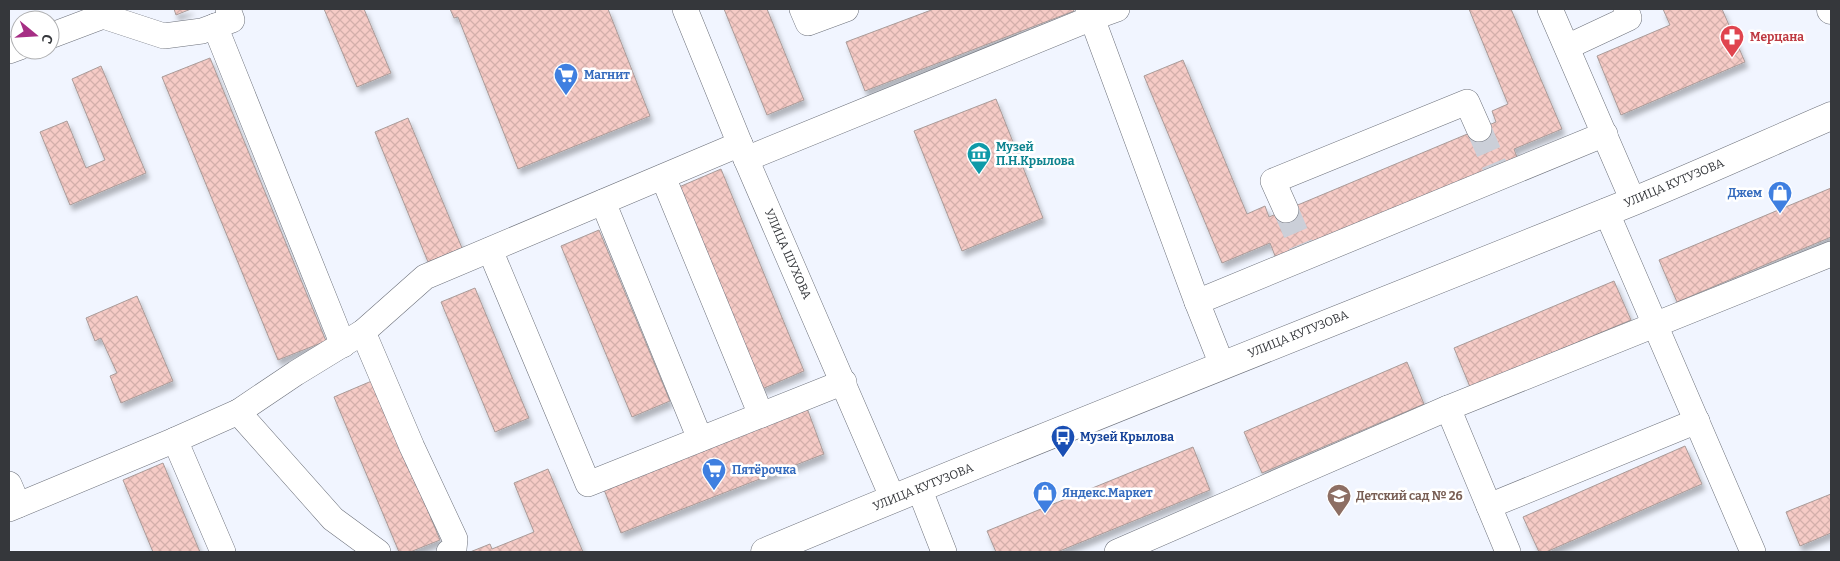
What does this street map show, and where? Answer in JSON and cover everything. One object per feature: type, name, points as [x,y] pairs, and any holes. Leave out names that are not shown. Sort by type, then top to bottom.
[{"type":"main road","name":"УЛИЦА КУТУЗОВА","points":[[765,552],[893,498],[1633,201],[1831,116]]},
{"type":"street","name":"УЛИЦА ШУХОВА","points":[[685,9],[743,152],[844,382],[880,472],[893,498]]},
{"type":"street","points":[[802,9],[808,23],[846,9]]},
{"type":"street","points":[[12,499],[174,440],[238,412],[296,373],[353,339],[425,277],[663,177],[743,152],[1090,14],[1117,9]]},
{"type":"street","points":[[1550,9],[1633,201]]},
{"type":"street","points":[[1567,47],[1630,18],[1626,9]]},
{"type":"street","points":[[60,31],[102,12],[164,36],[202,30],[221,17],[353,339],[412,447],[456,539],[454,549],[449,552]]},
{"type":"street","points":[[1090,14],[1222,365]]},
{"type":"street","points":[[1286,210],[1274,181],[1467,102],[1479,129]]},
{"type":"street","points":[[1197,302],[1304,254],[1497,173],[1605,134]]},
{"type":"street","points":[[663,177],[761,415]]},
{"type":"street","points":[[603,202],[700,439]]},
{"type":"street","points":[[1606,211],[1753,552]]},
{"type":"street","points":[[490,250],[588,484],[844,382]]},
{"type":"street","points":[[1117,552],[1448,408],[1831,254]]},
{"type":"street","points":[[1448,408],[1508,552]]},
{"type":"street","points":[[238,412],[333,519],[378,552]]},
{"type":"street","points":[[1489,506],[1697,421]]},
{"type":"street","points":[[174,440],[223,552]]},
{"type":"street","points":[[919,488],[944,552]]},
{"type":"building","points":[[174,9],[191,9],[176,15]]},
{"type":"building","points":[[324,9],[364,9],[391,73],[357,87]]},
{"type":"building","name":"Магнит","points":[[450,9],[608,9],[650,116],[518,169],[458,17],[454,18]]},
{"type":"building","points":[[724,9],[767,9],[804,100],[767,115]]},
{"type":"building","points":[[934,9],[1073,9],[1074,11],[865,91],[846,42]]},
{"type":"building","points":[[1469,9],[1511,9],[1562,129],[1514,149],[1518,160],[1277,261],[1270,243],[1222,263],[1144,76],[1183,60],[1247,214],[1265,206],[1269,217],[1496,122],[1492,111],[1508,104]]},
{"type":"building","points":[[1663,9],[1722,9],[1745,62],[1621,115],[1597,56],[1670,25]]},
{"type":"building","points":[[210,58],[326,341],[278,360],[162,77]]},
{"type":"building","points":[[101,66],[146,173],[70,205],[40,132],[67,121],[86,168],[105,160],[72,79]]},
{"type":"building","name":"Музей П.Н.Крылова","points":[[996,99],[1043,218],[962,251],[914,131]]},
{"type":"building","points":[[408,118],[462,248],[428,262],[375,132]]},
{"type":"building","points":[[721,169],[804,371],[762,389],[679,187]]},
{"type":"building","points":[[1831,188],[1831,237],[1677,302],[1659,260]]},
{"type":"building","points":[[599,230],[670,401],[632,417],[561,246]]},
{"type":"building","points":[[1614,281],[1631,320],[1470,387],[1454,348]]},
{"type":"building","points":[[475,288],[529,418],[495,432],[441,302]]},
{"type":"building","points":[[137,296],[173,381],[121,403],[110,376],[117,373],[101,338],[95,341],[86,318]]},
{"type":"building","points":[[1407,362],[1424,404],[1262,473],[1244,432]]},
{"type":"building","points":[[374,380],[440,540],[410,552],[399,552],[334,397]]},
{"type":"building","points":[[807,408],[824,454],[621,533],[603,487]]},
{"type":"building","points":[[1685,446],[1702,484],[1546,552],[1539,552],[1523,517]]},
{"type":"building","points":[[1193,447],[1210,490],[1057,552],[996,552],[987,531]]},
{"type":"building","points":[[163,463],[200,552],[153,552],[123,480]]},
{"type":"building","points":[[548,469],[583,552],[470,552],[490,544],[492,549],[534,532],[514,483]]},
{"type":"building","points":[[1831,494],[1831,533],[1800,546],[1786,512]]},
{"type":"tunnel","points":[[1479,129],[1496,169]]},
{"type":"tunnel","points":[[1286,210],[1303,250]]},
{"type":"place","name":"Мерцана","points":[[1732,58]]},
{"type":"place","name":"Магнит","points":[[566,96]]},
{"type":"place","name":"Музей П.Н.Крылова","points":[[979,175]]},
{"type":"place","name":"Джем","points":[[1780,214]]},
{"type":"place","name":"Музей Крылова","points":[[1063,458]]},
{"type":"place","name":"Пятёрочка","points":[[714,491]]},
{"type":"place","name":"Яндекс.Маркет","points":[[1045,514]]},
{"type":"place","name":"Детский сад № 26","points":[[1339,517]]}]
